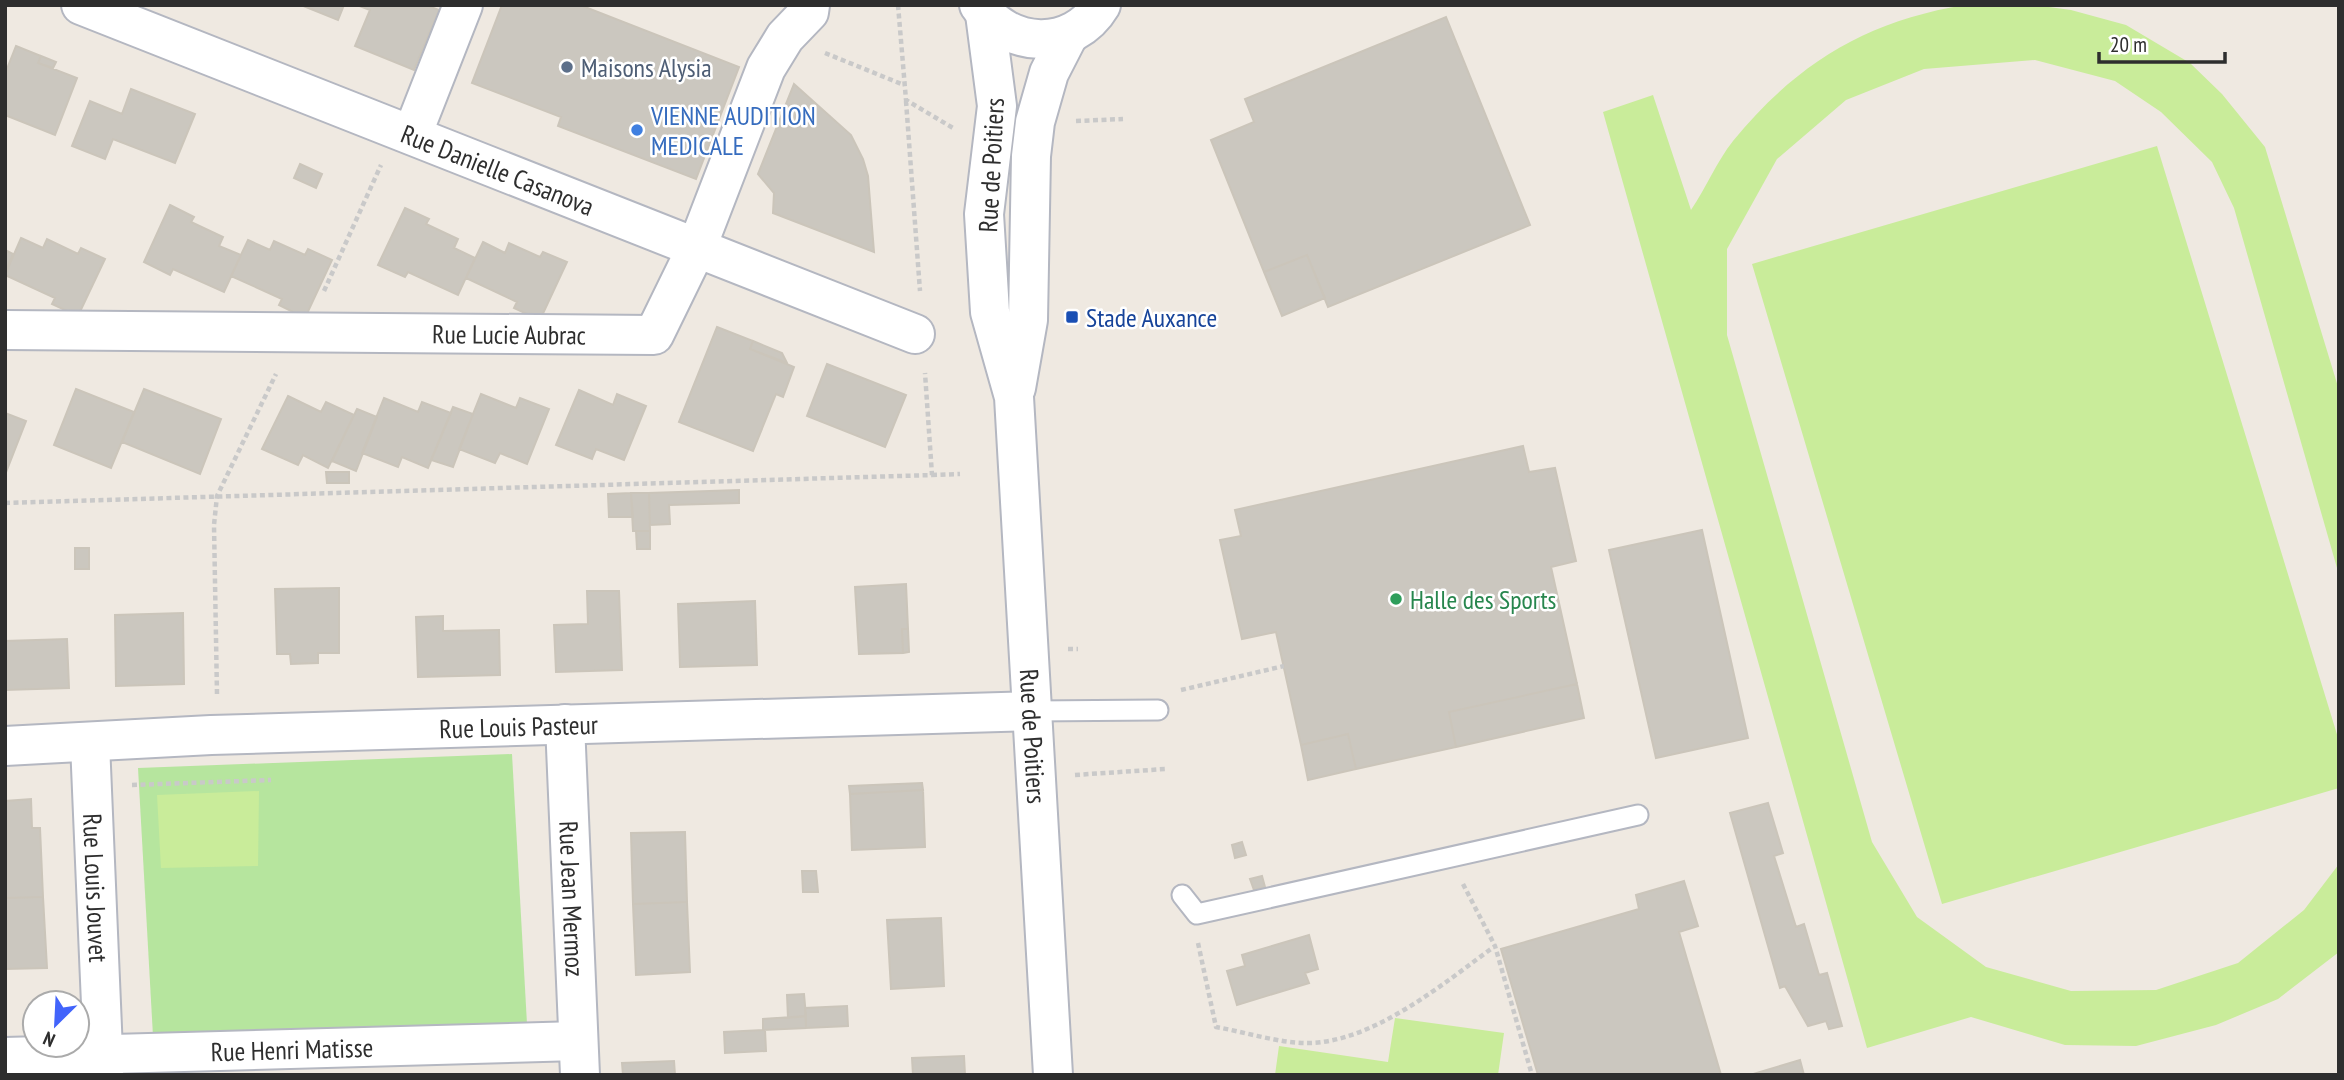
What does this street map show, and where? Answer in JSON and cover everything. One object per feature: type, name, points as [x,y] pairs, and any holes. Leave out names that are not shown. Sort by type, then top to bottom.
[{"type":"street","name":"Rue Danielle Casanova","points":[[81,5],[919,336]]},
{"type":"street","points":[[412,135],[463,5]]},
{"type":"street","points":[[982,9],[1002,30],[1023,39],[1046,40],[1069,34],[1084,26],[1101,5]]},
{"type":"street","name":"Rue de Poitiers","points":[[982,9],[998,107],[984,214],[990,312],[1014,397],[1053,1075]]},
{"type":"street","name":"Rue Lucie Aubrac","points":[[5,330],[654,335],[697,247],[766,68],[807,15]]},
{"type":"street","name":"Rue de Poitiers","points":[[1014,397],[1028,320],[1035,122],[1049,73],[1069,34]]},
{"type":"street","name":"Rue Louis Pasteur","points":[[5,746],[211,734],[1033,711]]},
{"type":"street","name":"Rue Jean Mermoz","points":[[565,724],[579,1058]]},
{"type":"street","name":"Rue Louis Jouvet","points":[[90,743],[104,1064]]},
{"type":"street","name":"Rue Henri Matisse","points":[[5,1058],[104,1064],[579,1058]]},
{"type":"lane","points":[[1033,711],[1158,710]]},
{"type":"lane","points":[[1182,895],[1197,915],[1638,815]]},
{"type":"path","points":[[807,15],[904,85]]},
{"type":"path","points":[[906,100],[919,336],[932,475]]},
{"type":"path","points":[[5,503],[960,474]]},
{"type":"path","points":[[192,782],[218,713],[214,525],[218,496]]},
{"type":"path","points":[[1176,691],[1284,666]]},
{"type":"path","points":[[91,784],[271,780]]},
{"type":"path","points":[[1449,857],[1495,946],[1532,1075]]},
{"type":"path","points":[[1197,915],[1196,935],[1216,1027],[1305,1043],[1331,1041],[1360,1032],[1400,1011],[1495,946]]},
{"type":"green space","points":[[1965,5],[2034,5],[2071,10],[2126,25],[2190,63],[2222,94],[2265,147],[2339,390],[2339,575],[2234,208],[2212,162],[2161,112],[2115,81],[2035,60],[1924,69],[1846,100],[1777,159],[1727,249],[1727,335],[1872,842],[1917,917],[1986,967],[2071,991],[2156,990],[2238,963],[2304,910],[2339,864],[2339,952],[2278,999],[2216,1025],[2136,1046],[2065,1045],[1971,1017],[1867,1048],[1603,112],[1653,95],[1691,210],[1733,141],[1757,114],[1808,68],[1836,50],[1896,22]]},
{"type":"green space","points":[[2157,146],[2339,741],[2339,788],[1942,904],[1752,264]]},
{"type":"green space","points":[[512,754],[527,1024],[153,1036],[138,768]]},
{"type":"green space","points":[[259,791],[258,866],[161,868],[157,795]]},
{"type":"green space","points":[[1395,1018],[1504,1033],[1498,1075],[1275,1075],[1279,1046],[1388,1062]]},
{"type":"building","points":[[301,5],[344,5],[338,20]]},
{"type":"building","points":[[357,5],[426,5],[439,10],[414,70],[355,46],[370,10]]},
{"type":"building","points":[[502,5],[580,5],[739,67],[696,179],[558,126],[561,117],[472,83]]},
{"type":"building","points":[[1446,17],[1530,225],[1328,307],[1307,255],[1264,272],[1211,140],[1254,122],[1245,99]]},
{"type":"building","points":[[16,46],[41,56],[38,63],[77,78],[55,135],[5,115],[5,74]]},
{"type":"building","points":[[41,56],[56,62],[53,68],[38,63]]},
{"type":"building","points":[[794,84],[851,135],[863,159],[868,176],[874,252],[773,213],[774,193],[758,174]]},
{"type":"building","points":[[131,89],[195,114],[175,163],[113,139],[105,159],[72,146],[90,101],[122,114]]},
{"type":"building","points":[[300,164],[322,174],[316,188],[294,178]]},
{"type":"building","points":[[170,205],[194,217],[191,222],[223,237],[219,246],[241,255],[224,292],[173,269],[170,275],[144,262]]},
{"type":"building","points":[[405,208],[429,219],[426,224],[458,239],[454,248],[475,258],[458,295],[408,272],[405,277],[378,265]]},
{"type":"building","points":[[21,238],[43,248],[47,239],[78,254],[81,248],[105,259],[78,316],[52,304],[55,298],[5,275]]},
{"type":"building","points":[[248,240],[270,250],[274,241],[305,255],[308,249],[332,260],[305,318],[279,305],[282,299],[231,276]]},
{"type":"building","points":[[483,242],[505,253],[509,243],[540,257],[543,252],[567,262],[540,320],[514,308],[517,302],[466,278]]},
{"type":"building","points":[[5,250],[13,254],[5,273]]},
{"type":"building","points":[[1307,255],[1325,298],[1282,316],[1264,272]]},
{"type":"building","points":[[717,327],[753,341],[750,349],[794,367],[783,397],[776,394],[753,451],[679,422]]},
{"type":"building","points":[[753,341],[782,353],[787,363],[750,349]]},
{"type":"building","points":[[827,364],[906,395],[885,447],[807,416]]},
{"type":"building","points":[[76,389],[134,412],[111,468],[54,445]]},
{"type":"building","points":[[144,389],[221,419],[200,474],[122,442]]},
{"type":"building","points":[[579,390],[613,405],[617,394],[646,406],[624,460],[596,449],[592,459],[556,445]]},
{"type":"building","points":[[481,394],[516,408],[520,398],[549,409],[527,464],[500,453],[495,463],[459,449]]},
{"type":"building","points":[[288,396],[321,412],[326,402],[354,415],[328,468],[303,455],[298,465],[262,449]]},
{"type":"building","points":[[384,398],[418,412],[422,402],[451,413],[428,468],[402,457],[398,467],[362,453]]},
{"type":"building","points":[[453,407],[473,414],[453,467],[431,460]]},
{"type":"building","points":[[357,409],[377,417],[356,471],[332,461]]},
{"type":"building","points":[[5,413],[26,421],[5,475]]},
{"type":"building","name":"Halle des Sports","points":[[1523,446],[1529,472],[1555,468],[1576,561],[1551,567],[1577,684],[1449,712],[1456,747],[1356,769],[1348,734],[1301,745],[1276,632],[1242,639],[1220,540],[1241,536],[1235,510]]},
{"type":"building","points":[[326,472],[349,472],[349,483],[327,483]]},
{"type":"building","points":[[739,490],[739,503],[669,505],[670,524],[650,525],[649,493]]},
{"type":"building","points":[[631,493],[649,493],[650,531],[633,531]]},
{"type":"building","points":[[631,493],[633,517],[609,517],[608,494]]},
{"type":"building","points":[[1702,530],[1748,738],[1656,758],[1609,550]]},
{"type":"building","points":[[636,531],[650,531],[650,549],[637,549]]},
{"type":"building","points":[[75,548],[89,548],[89,569],[75,569]]},
{"type":"building","points":[[906,584],[908,629],[902,629],[903,653],[859,654],[855,587]]},
{"type":"building","points":[[339,588],[339,653],[318,653],[318,663],[291,664],[290,654],[277,654],[275,589]]},
{"type":"building","points":[[587,591],[619,591],[622,670],[556,672],[554,625],[588,624]]},
{"type":"building","points":[[755,601],[757,665],[680,667],[678,604]]},
{"type":"building","points":[[183,613],[184,684],[116,686],[115,615]]},
{"type":"building","points":[[443,616],[443,631],[499,630],[500,675],[418,677],[416,617]]},
{"type":"building","points":[[902,629],[908,629],[909,652],[903,653]]},
{"type":"building","points":[[67,639],[69,688],[5,690],[5,641]]},
{"type":"building","points":[[1577,684],[1584,718],[1456,747],[1449,712]]},
{"type":"building","points":[[1348,734],[1356,769],[1308,780],[1301,745]]},
{"type":"building","points":[[922,783],[923,790],[850,794],[849,786]]},
{"type":"building","points":[[923,790],[925,847],[852,850],[850,794]]},
{"type":"building","points":[[31,799],[32,828],[40,828],[43,897],[5,898],[5,801]]},
{"type":"building","points":[[1768,803],[1783,853],[1774,856],[1796,927],[1804,924],[1819,975],[1827,973],[1842,1026],[1829,1029],[1826,1021],[1808,1026],[1785,986],[1780,988],[1730,813]]},
{"type":"building","points":[[685,832],[687,902],[633,904],[631,833]]},
{"type":"building","points":[[1242,842],[1246,855],[1235,858],[1232,845]]},
{"type":"building","points":[[802,871],[816,871],[818,892],[803,892]]},
{"type":"building","points":[[1262,876],[1265,887],[1254,890],[1250,879]]},
{"type":"building","points":[[1684,881],[1698,926],[1679,932],[1721,1075],[1538,1075],[1501,949],[1639,909],[1636,895]]},
{"type":"building","points":[[43,897],[47,968],[5,969],[5,898]]},
{"type":"building","points":[[687,902],[690,972],[636,975],[633,904]]},
{"type":"building","points":[[941,918],[944,986],[891,989],[887,920]]},
{"type":"building","points":[[1309,935],[1318,969],[1305,973],[1309,983],[1237,1005],[1227,971],[1245,966],[1242,955]]},
{"type":"building","points":[[804,994],[806,1016],[788,1018],[787,995]]},
{"type":"building","points":[[847,1006],[848,1026],[806,1028],[805,1008]]},
{"type":"building","points":[[806,1016],[806,1028],[763,1030],[763,1019]]},
{"type":"building","points":[[765,1030],[766,1051],[725,1053],[724,1032]]},
{"type":"building","points":[[964,1056],[965,1075],[913,1075],[912,1058]]},
{"type":"building","points":[[1800,1060],[1804,1075],[1750,1075]]},
{"type":"building","points":[[674,1061],[675,1075],[623,1075],[622,1063]]},
{"type":"place","name":"Maisons Alysia","points":[[567,67]]},
{"type":"place","name":"VIENNE AUDITION MEDICALE","points":[[637,130]]},
{"type":"place","name":"Stade Auxance","points":[[1072,317]]},
{"type":"place","name":"Halle des Sports","points":[[1396,599]]}]
